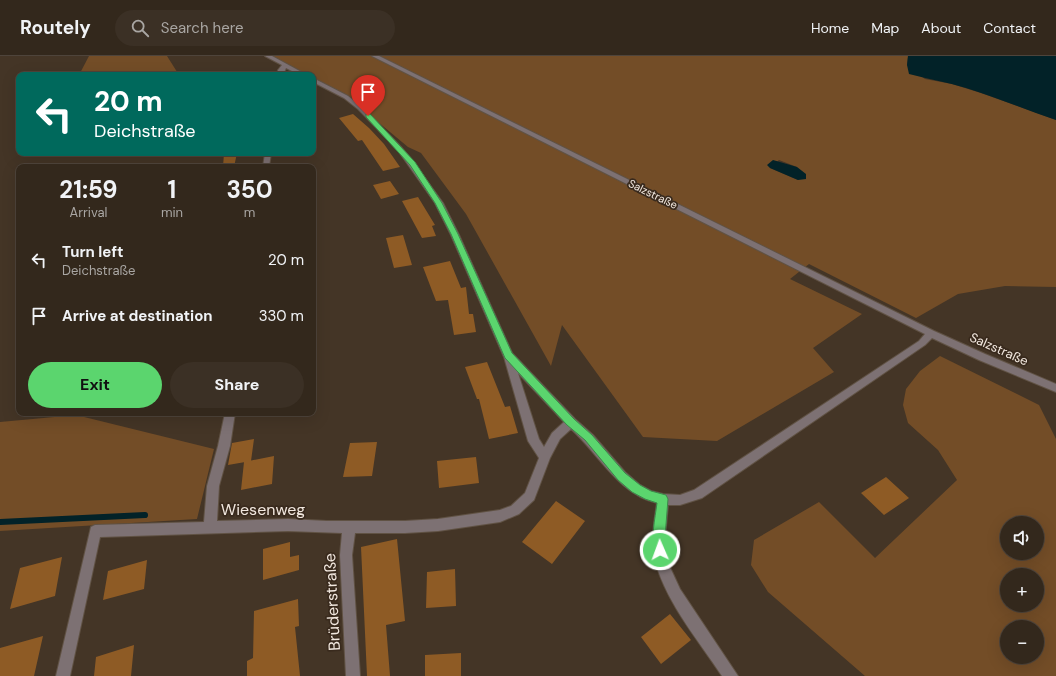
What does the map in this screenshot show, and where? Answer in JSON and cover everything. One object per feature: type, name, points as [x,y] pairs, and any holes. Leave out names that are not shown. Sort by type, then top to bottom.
[{"type":"street","points":[[268,56],[298,72]]},
{"type":"street","name":"Salzstraße","points":[[376,56],[931,333],[982,357],[1056,388]]},
{"type":"street","points":[[281,72],[285,65]]},
{"type":"street","points":[[316,82],[346,97],[360,108],[390,138],[412,164],[439,203],[455,234],[508,355],[534,441],[545,457]]},
{"type":"street","points":[[508,355],[571,422],[589,438],[621,476],[636,489],[649,496],[680,500],[698,494],[922,343],[931,333]]},
{"type":"street","points":[[210,526],[213,486],[224,446],[229,416]]},
{"type":"street","name":"Wiesenweg","points":[[63,676],[95,531],[210,526],[288,525],[405,527],[438,525],[500,516],[515,510],[530,496],[545,457],[556,436],[571,422]]},
{"type":"street","points":[[663,499],[659,537],[662,563],[675,594],[731,676]]},
{"type":"street","name":"Brüderstraße","points":[[349,527],[346,555],[353,676]]},
{"type":"shaded area","points":[[89,56],[167,56],[177,72],[81,72]]},
{"type":"shaded area","points":[[272,56],[908,56],[907,65],[925,79],[952,84],[981,93],[1056,120],[1056,287],[1005,286],[958,294],[916,318],[809,264],[790,279],[862,314],[813,348],[834,372],[717,441],[643,437],[562,325],[551,366],[466,214],[421,153],[408,147],[348,97],[316,80],[316,72],[301,72]],"holes":[[[779,160],[797,167],[798,180],[770,168]]]},
{"type":"shaded area","points":[[940,356],[1039,405],[1056,439],[1056,676],[865,676],[768,592],[751,565],[754,540],[819,502],[875,558],[957,480],[938,450],[908,423],[903,405],[906,389],[920,371]]},
{"type":"shaded area","points":[[80,416],[214,449],[197,519],[0,531],[0,422]]},
{"type":"water","points":[[908,56],[1056,56],[1056,120],[966,88],[909,74],[907,65]]},
{"type":"water","points":[[773,160],[797,167],[806,174],[806,179],[798,180],[770,168],[767,165]]},
{"type":"building","points":[[353,114],[384,144],[400,167],[383,171],[362,140],[358,141],[339,118]]},
{"type":"building","points":[[224,156],[236,156],[235,164],[223,164]]},
{"type":"building","points":[[390,181],[399,194],[381,199],[373,185]]},
{"type":"building","points":[[418,197],[435,225],[432,226],[436,236],[422,238],[402,201]]},
{"type":"building","points":[[403,235],[412,265],[394,268],[386,238]]},
{"type":"building","points":[[450,261],[461,288],[466,287],[469,314],[473,314],[476,332],[454,335],[448,300],[436,301],[423,267]]},
{"type":"building","points":[[487,362],[505,407],[510,406],[518,433],[489,439],[479,399],[477,399],[465,367]]},
{"type":"building","points":[[254,439],[251,461],[228,465],[232,443]]},
{"type":"building","points":[[377,442],[372,476],[343,477],[350,443]]},
{"type":"building","points":[[274,456],[272,484],[241,490],[244,462]]},
{"type":"building","points":[[476,457],[479,483],[439,488],[437,461]]},
{"type":"building","points":[[886,477],[909,498],[884,515],[861,493]]},
{"type":"building","points":[[556,501],[585,521],[552,564],[522,542]]},
{"type":"building","points":[[397,539],[405,621],[386,625],[390,676],[367,676],[361,547]]},
{"type":"building","points":[[290,542],[290,557],[299,555],[299,570],[263,580],[263,549]]},
{"type":"building","points":[[62,557],[55,596],[10,609],[20,568]]},
{"type":"building","points":[[147,560],[144,589],[103,600],[108,571]]},
{"type":"building","points":[[455,569],[456,606],[426,608],[427,572]]},
{"type":"building","points":[[298,599],[299,626],[295,627],[300,676],[247,676],[247,661],[253,658],[254,611]]},
{"type":"building","points":[[670,614],[691,640],[661,664],[641,637]]},
{"type":"building","points":[[43,636],[34,676],[0,676],[0,648]]},
{"type":"building","points":[[134,645],[131,676],[94,676],[96,657]]},
{"type":"building","points":[[461,653],[461,676],[425,676],[425,655]]},
{"type":"waterway","points":[[0,522],[145,515]]},
{"type":"route","points":[[368,116],[399,148],[439,203],[455,234],[508,355],[571,422],[589,438],[621,476],[636,489],[649,496],[663,499],[659,537],[660,550]]}]
